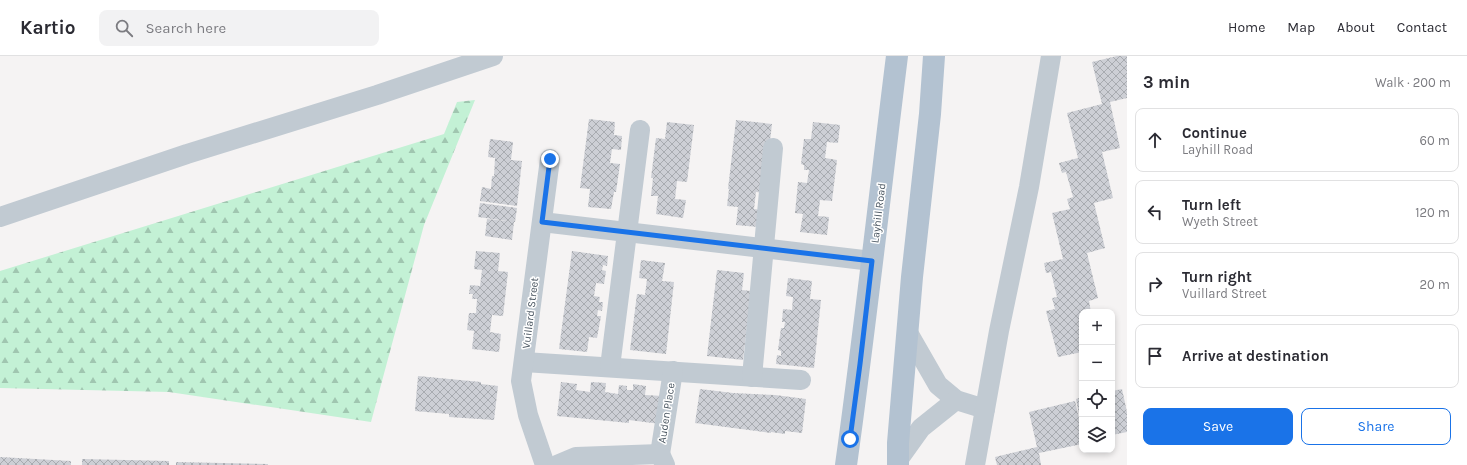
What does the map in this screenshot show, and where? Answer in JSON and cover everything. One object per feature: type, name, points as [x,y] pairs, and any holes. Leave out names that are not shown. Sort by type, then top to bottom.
[{"type":"main road","name":"Layhill Road","points":[[846,465],[860,364],[897,56]]},
{"type":"main road","points":[[898,463],[898,443],[912,276],[930,114],[934,56]]},
{"type":"street","points":[[0,217],[187,154],[377,95],[493,56]]},
{"type":"street","points":[[975,465],[1029,187],[1051,56]]},
{"type":"street","points":[[610,367],[640,130]]},
{"type":"street","points":[[752,377],[773,148]]},
{"type":"street","name":"Vuillard Street","points":[[545,465],[528,415],[521,381],[550,159]]},
{"type":"street","points":[[542,222],[872,261]]},
{"type":"street","points":[[908,331],[938,385],[956,400],[985,408]]},
{"type":"street","points":[[524,362],[801,380]]},
{"type":"street","name":"Auden Place","points":[[662,460],[673,371]]},
{"type":"street","points":[[898,463],[921,428],[956,400]]},
{"type":"street","points":[[557,465],[576,458],[662,460]]},
{"type":"green space","points":[[475,100],[424,225],[371,422],[169,392],[0,388],[0,271],[444,134],[457,102]]},
{"type":"building","points":[[1117,56],[1127,56],[1127,98],[1110,102],[1120,148],[1102,152],[1113,198],[1094,203],[1105,248],[1087,253],[1098,298],[1089,301],[1090,309],[1079,309],[1079,353],[1058,357],[1046,311],[1055,309],[1052,298],[1057,297],[1051,272],[1046,273],[1044,263],[1063,259],[1052,213],[1070,209],[1067,199],[1073,197],[1066,172],[1062,173],[1059,163],[1078,158],[1067,113],[1102,104],[1092,62]]},
{"type":"building","points":[[589,119],[615,122],[614,135],[622,136],[621,150],[612,149],[610,163],[620,164],[616,192],[614,192],[611,209],[588,207],[590,189],[580,188]]},
{"type":"building","points":[[736,120],[772,124],[764,193],[756,192],[754,209],[761,210],[758,227],[736,225],[738,207],[727,206]]},
{"type":"building","points":[[667,122],[694,125],[687,182],[677,181],[675,199],[686,200],[683,218],[656,214],[658,196],[651,196],[653,178],[651,178],[656,138],[665,139]]},
{"type":"building","points":[[813,122],[840,125],[838,143],[827,142],[825,158],[837,160],[832,201],[820,200],[818,216],[829,217],[827,235],[800,232],[803,214],[795,213],[798,182],[807,183],[809,170],[804,170],[804,165],[801,164],[804,139],[811,139]]},
{"type":"building","points":[[490,139],[513,142],[511,160],[522,161],[517,206],[480,201],[482,187],[491,189],[492,176],[494,176],[495,158],[488,157]]},
{"type":"building","points":[[480,203],[517,208],[512,240],[485,236],[487,219],[507,221],[478,217]]},
{"type":"building","points":[[476,251],[500,253],[498,271],[508,272],[503,316],[492,315],[490,332],[501,334],[499,352],[472,349],[474,331],[467,330],[469,313],[476,313],[477,299],[472,299],[473,294],[469,294],[470,285],[480,286],[482,270],[474,269]]},
{"type":"building","points":[[572,251],[608,256],[607,266],[603,265],[602,270],[606,271],[604,284],[596,283],[594,296],[600,297],[599,302],[603,302],[602,311],[598,310],[597,316],[601,316],[597,338],[589,337],[587,352],[559,349]]},
{"type":"building","points":[[641,260],[665,263],[662,281],[674,282],[666,354],[630,350],[637,294],[645,295],[647,279],[639,278]]},
{"type":"building","points":[[717,270],[744,273],[742,290],[751,291],[743,360],[707,356]]},
{"type":"building","points":[[788,278],[812,281],[810,299],[821,300],[814,368],[776,364],[777,355],[781,356],[781,351],[778,350],[781,328],[784,328],[785,322],[782,322],[783,309],[792,310],[793,297],[786,296]]},
{"type":"building","points":[[418,376],[481,382],[481,384],[498,386],[494,420],[449,417],[449,414],[415,411]]},
{"type":"building","points":[[561,382],[577,384],[576,390],[590,392],[591,382],[606,383],[605,392],[618,394],[619,385],[627,386],[627,390],[633,390],[633,384],[646,386],[645,395],[663,396],[660,424],[629,420],[629,423],[557,416]]},
{"type":"building","points":[[700,389],[806,399],[802,433],[785,431],[785,434],[771,433],[695,423]]},
{"type":"building","points":[[1122,389],[1127,412],[1127,432],[1115,434],[1115,417],[1115,390]]},
{"type":"building","points":[[1079,398],[1079,415],[1076,399]]},
{"type":"building","points":[[1075,401],[1079,418],[1079,445],[1039,453],[1041,465],[997,465],[995,457],[1037,447],[1029,412]]},
{"type":"building","points":[[0,457],[71,461],[71,465],[0,465]]},
{"type":"building","points":[[82,459],[169,461],[169,465],[82,465]]},
{"type":"building","points":[[176,462],[268,464],[268,465],[176,465]]},
{"type":"route","points":[[550,159],[542,222],[872,261],[850,439]]}]
